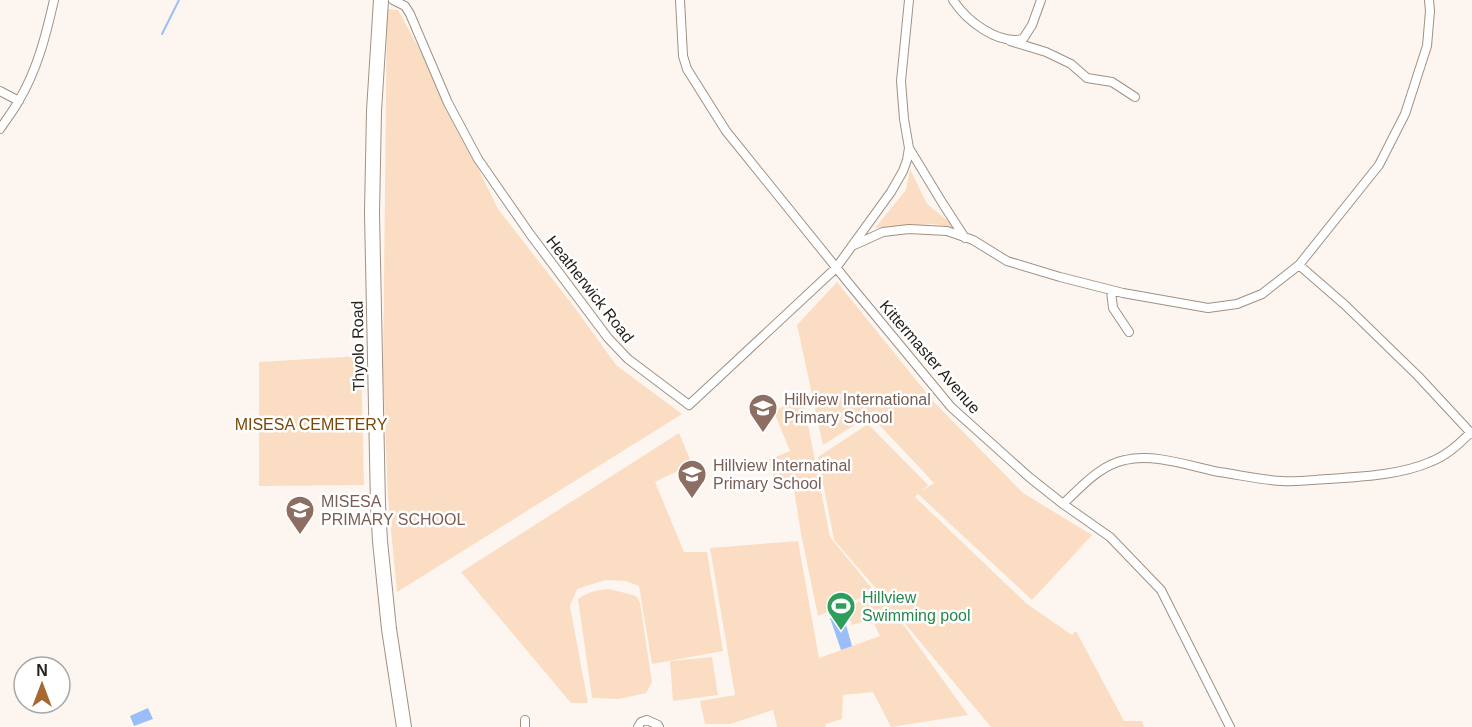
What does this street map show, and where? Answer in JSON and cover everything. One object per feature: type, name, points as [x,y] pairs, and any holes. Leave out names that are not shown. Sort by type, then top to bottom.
[{"type":"highway","name":"Thyolo Road","points":[[381,0],[374,111],[372,213],[378,505],[389,629],[404,727]]},
{"type":"street","points":[[0,129],[19,101],[31,77],[54,0]]},
{"type":"street","name":"Heatherwick Road","points":[[393,0],[405,6],[410,14],[448,103],[478,159],[530,234],[608,338],[628,359],[689,405],[836,268]]},
{"type":"street","name":"Kittermaster Avenue","points":[[680,0],[683,56],[687,69],[726,131],[951,407],[1062,504],[1110,537],[1161,590],[1230,727]]},
{"type":"street","points":[[836,268],[891,192],[907,160],[909,148],[901,81],[909,0]]},
{"type":"street","points":[[953,0],[959,9],[991,35],[1046,52],[1071,64],[1087,78],[1112,82],[1135,97]]},
{"type":"street","points":[[1011,41],[1023,39],[1032,25],[1041,0]]},
{"type":"street","points":[[850,248],[884,232],[909,229],[947,231],[973,240],[1007,261],[1111,291],[1208,308],[1238,304],[1262,294],[1299,265],[1379,165],[1405,114],[1427,46],[1429,0]]},
{"type":"street","points":[[0,91],[19,101]]},
{"type":"street","points":[[909,148],[965,238]]},
{"type":"street","points":[[1062,504],[1094,475],[1125,459],[1171,461],[1257,479],[1282,481],[1367,476],[1430,463],[1452,451],[1471,434],[1418,376],[1345,305],[1299,265]]},
{"type":"street","points":[[1111,291],[1113,308],[1129,332]]},
{"type":"street","points":[[638,727],[641,722],[647,720],[658,727]]},
{"type":"green space","points":[[387,9],[398,10],[498,209],[616,365],[682,414],[397,592],[388,498],[383,372]]},
{"type":"green space","points":[[910,169],[927,204],[957,228],[932,224],[875,228],[906,190]]},
{"type":"green space","points":[[837,282],[933,401],[1023,493],[1092,535],[1032,600],[918,494],[915,497],[1027,604],[1072,635],[1076,631],[1124,721],[1142,721],[1144,727],[991,727],[887,602],[968,715],[891,727],[873,692],[843,695],[842,719],[826,724],[825,727],[777,727],[773,710],[730,724],[705,724],[700,701],[735,695],[710,548],[798,541],[819,658],[880,636],[872,619],[852,625],[846,608],[879,592],[834,540],[818,457],[868,424],[928,485],[922,491],[934,483],[870,415],[823,445],[797,325]]},
{"type":"green space","name":"MISESA CEMETERY","points":[[361,356],[364,485],[259,486],[259,362]]},
{"type":"green space","points":[[802,394],[830,537],[875,592],[818,616],[793,483],[778,488],[768,460],[790,451],[774,412]]},
{"type":"green space","points":[[679,433],[692,464],[655,482],[684,552],[707,552],[723,651],[652,664],[639,586],[626,581],[605,580],[577,589],[570,606],[588,703],[571,703],[461,572]]},
{"type":"green space","points":[[609,589],[633,595],[640,603],[652,682],[646,693],[619,699],[592,698],[578,599],[593,592]]},
{"type":"green space","points":[[712,657],[718,695],[673,701],[670,661]]},
{"type":"water","name":"Hillview Swimming pool","points":[[843,614],[852,646],[841,650],[830,618]]},
{"type":"water","points":[[148,708],[153,719],[134,726],[130,716]]},
{"type":"waterway","points":[[162,34],[179,0]]},
{"type":"place","name":"Hillview International Primary School","points":[[763,434]]},
{"type":"place","name":"Hillview Internatinal Primary School","points":[[692,500]]},
{"type":"place","name":"MISESA PRIMARY SCHOOL","points":[[300,536]]},
{"type":"place","name":"Hillview Swimming pool","points":[[841,632]]}]
